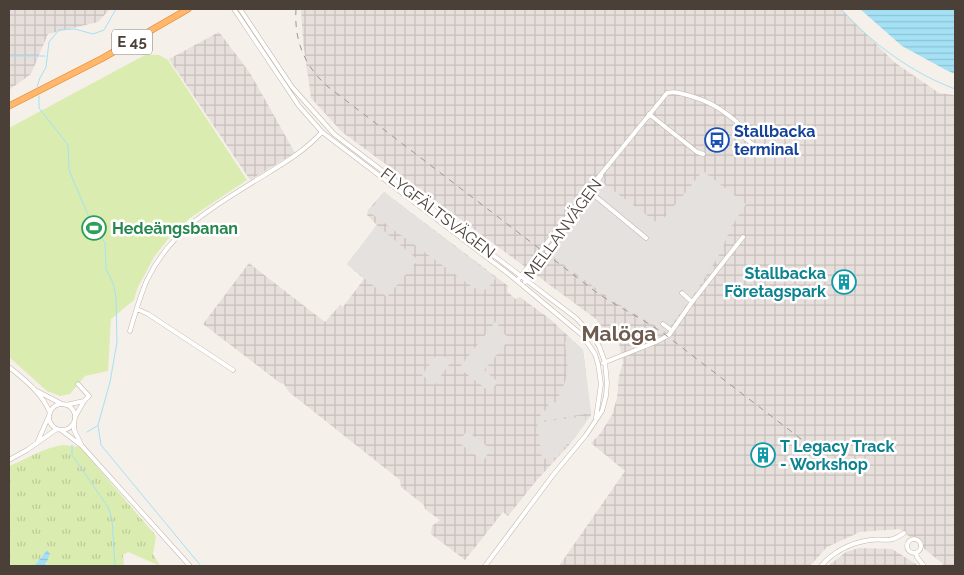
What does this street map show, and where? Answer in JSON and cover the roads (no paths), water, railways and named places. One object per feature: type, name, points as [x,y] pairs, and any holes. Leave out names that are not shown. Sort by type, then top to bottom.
[{"type":"highway","name":"E 45","points":[[9,106],[103,58],[188,9]]},
{"type":"street","name":"FLYGFÄLTSVÄGEN","points":[[234,9],[299,106],[322,132],[517,281],[582,334],[596,354],[598,364],[601,384],[595,420]]},
{"type":"street","name":"FLYGFÄLTSVÄGEN","points":[[240,9],[292,87],[327,126],[362,156],[583,325],[599,346],[607,373],[606,396],[602,411],[586,435],[552,475],[485,566]]},
{"type":"street","name":"MELLANVÄGEN","points":[[522,286],[604,172],[665,94],[669,92],[709,101],[737,122],[742,136],[763,151]]},
{"type":"street","points":[[649,114],[687,145],[703,154]]},
{"type":"street","points":[[130,331],[147,281],[157,262],[188,225],[289,160],[327,126]]},
{"type":"street","points":[[590,191],[646,238]]},
{"type":"street","name":"MELLANVÄGEN","points":[[517,281],[590,191]]},
{"type":"street","points":[[598,364],[667,336],[743,237]]},
{"type":"street","points":[[682,293],[692,302]]},
{"type":"street","points":[[137,309],[148,314],[234,370]]},
{"type":"street","points":[[663,324],[671,330]]},
{"type":"street","points":[[9,367],[46,404],[51,424],[82,446],[190,566]]},
{"type":"street","points":[[9,460],[28,450],[59,429],[69,428],[84,401],[89,396],[78,384]]},
{"type":"street","points":[[33,389],[73,411],[74,430],[82,446]]},
{"type":"street","points":[[36,443],[54,406],[84,401]]},
{"type":"street","points":[[821,566],[833,555],[851,545],[872,540],[893,540],[904,533]]},
{"type":"street","points":[[916,553],[924,566]]},
{"type":"water","points":[[860,9],[955,9],[955,74],[902,46]]},
{"type":"water","points":[[47,550],[50,554],[45,566],[34,566]]},
{"type":"waterway","points":[[37,87],[46,67],[49,42],[59,30],[75,29],[93,34],[104,30],[116,9]]},
{"type":"waterway","points":[[841,9],[865,34],[893,56],[923,75],[955,89]]},
{"type":"waterway","points":[[9,56],[45,56]]},
{"type":"waterway","points":[[39,96],[39,108],[68,145],[69,170],[88,215],[105,243],[106,269],[113,283],[116,298],[117,342],[110,382],[98,425],[101,445],[201,566]]},
{"type":"waterway","points":[[87,432],[97,426]]},
{"type":"waterway","points":[[72,445],[72,455],[108,507],[112,519],[115,566]]},
{"type":"railway","points":[[296,9],[297,31],[302,51],[312,69],[327,86],[596,292],[667,336],[814,449]]},
{"type":"place","name":"Stallbacka terminal","points":[[717,140]]},
{"type":"place","name":"Hedeängsbanan","points":[[94,228]]},
{"type":"place","name":"Stallbacka Företagspark","points":[[844,282]]},
{"type":"place","name":"T Legacy Track - Workshop","points":[[763,455]]},
{"type":"district","name":"Malöga","points":[[619,333]]}]
